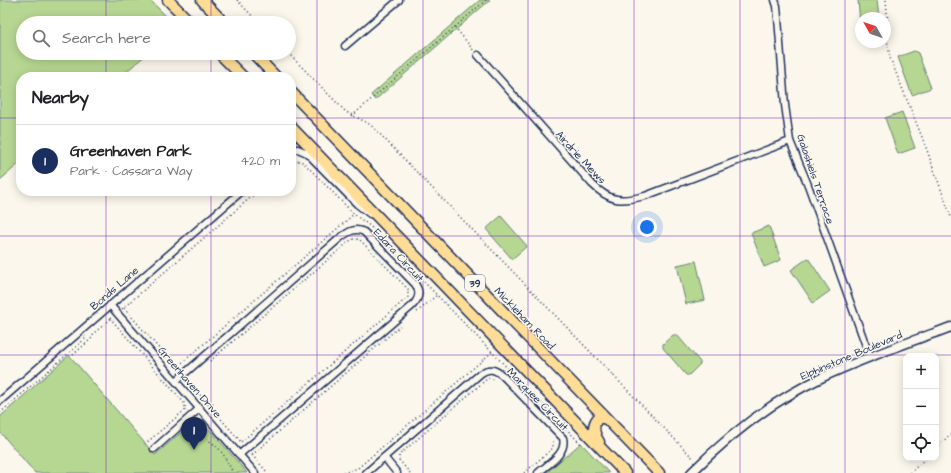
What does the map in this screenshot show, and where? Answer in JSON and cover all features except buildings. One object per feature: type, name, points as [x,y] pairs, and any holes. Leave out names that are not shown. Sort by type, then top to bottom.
[{"type":"main road","points":[[168,0],[183,16]]},
{"type":"main road","points":[[202,0],[217,16]]},
{"type":"main road","points":[[226,60],[238,72]]},
{"type":"main road","points":[[260,60],[271,72]]},
{"type":"main road","name":"Mickleham Road","points":[[296,97],[606,419],[660,473]]},
{"type":"main road","name":"39","points":[[296,132],[622,469]]},
{"type":"main road","points":[[606,419],[600,417],[597,419],[594,426],[596,438],[622,469]]},
{"type":"street","points":[[345,46],[399,0]]},
{"type":"street","name":"Galashiels Terrace","points":[[775,0],[777,6],[785,105],[790,141],[808,185],[870,357]]},
{"type":"street","name":"Airdrie Mews","points":[[478,55],[592,184],[602,194],[613,198],[623,200],[645,196],[790,141]]},
{"type":"street","points":[[296,149],[307,153],[358,204],[386,226]]},
{"type":"street","name":"Bonds Lane","points":[[0,401],[236,196]]},
{"type":"street","name":"Edara Circuit","points":[[176,381],[340,238],[352,230],[364,232],[414,284],[419,295],[418,299],[412,306],[240,454]]},
{"type":"street","name":"Greenhaven Drive","points":[[110,305],[255,473]]},
{"type":"street","name":"Elphinstone Boulevard","points":[[691,473],[734,433],[777,402],[821,378],[870,357],[951,327]]},
{"type":"street","name":"Marquee Circuit","points":[[384,457],[480,374],[490,369],[499,372],[563,438],[564,446],[562,452],[538,473]]},
{"type":"street","points":[[154,449],[200,408]]},
{"type":"street","points":[[366,473],[384,457],[398,473]]},
{"type":"path","points":[[237,0],[252,16]]},
{"type":"path","points":[[352,116],[486,0]]},
{"type":"path","points":[[886,0],[889,37],[887,38],[890,58],[924,142],[951,217]]},
{"type":"path","points":[[455,27],[478,55]]},
{"type":"path","points":[[295,60],[345,111],[352,116],[369,123],[695,460]]},
{"type":"path","points":[[296,160],[303,162],[354,214],[370,226],[581,444]]},
{"type":"path","points":[[73,355],[92,338],[94,333],[252,196]]},
{"type":"path","points":[[176,368],[354,214]]},
{"type":"path","points":[[205,366],[352,239],[359,239],[408,289],[408,297],[241,442]]},
{"type":"path","points":[[413,316],[437,295]]},
{"type":"path","points":[[124,308],[268,473]]},
{"type":"path","points":[[111,319],[185,404],[185,410],[145,444]]},
{"type":"path","points":[[252,455],[401,326]]},
{"type":"path","points":[[0,413],[86,338],[81,331]]},
{"type":"path","points":[[343,473],[353,471],[358,468],[492,352]]},
{"type":"path","points":[[410,473],[399,460],[399,455],[488,378],[496,379],[501,385]]},
{"type":"path","points":[[190,425],[197,433],[219,449],[225,456],[232,473]]},
{"type":"path","points":[[524,473],[553,448],[554,440],[549,434]]},
{"type":"path","points":[[939,445],[951,434]]},
{"type":"path","points":[[219,449],[223,445]]},
{"type":"path","points":[[910,473],[923,461]]},
{"type":"green space","points":[[0,0],[150,0],[166,16],[16,16],[16,60],[140,60],[126,72],[16,72],[16,166],[0,180]]},
{"type":"green space","points":[[480,0],[490,0],[375,100],[371,95]]},
{"type":"green space","points":[[858,0],[877,0],[878,12],[859,12]]},
{"type":"green space","points":[[914,51],[918,53],[931,88],[912,95],[898,57]]},
{"type":"green space","points":[[902,112],[915,148],[898,154],[885,118]]},
{"type":"green space","points":[[501,216],[527,246],[512,259],[486,229]]},
{"type":"green space","points":[[769,226],[781,260],[764,267],[751,233]]},
{"type":"green space","points":[[808,258],[830,291],[813,303],[791,270]]},
{"type":"green space","points":[[696,261],[705,300],[686,304],[677,265]]},
{"type":"green space","points":[[673,335],[677,335],[700,362],[700,364],[689,375],[686,375],[663,348],[663,344]]},
{"type":"green space","points":[[69,355],[155,455],[193,422],[202,423],[213,433],[247,473],[35,473],[0,432],[0,417]]},
{"type":"green space","points":[[581,443],[609,473],[546,473]]},
{"type":"place","name":"Greenhaven Park","points":[[194,450]]}]
